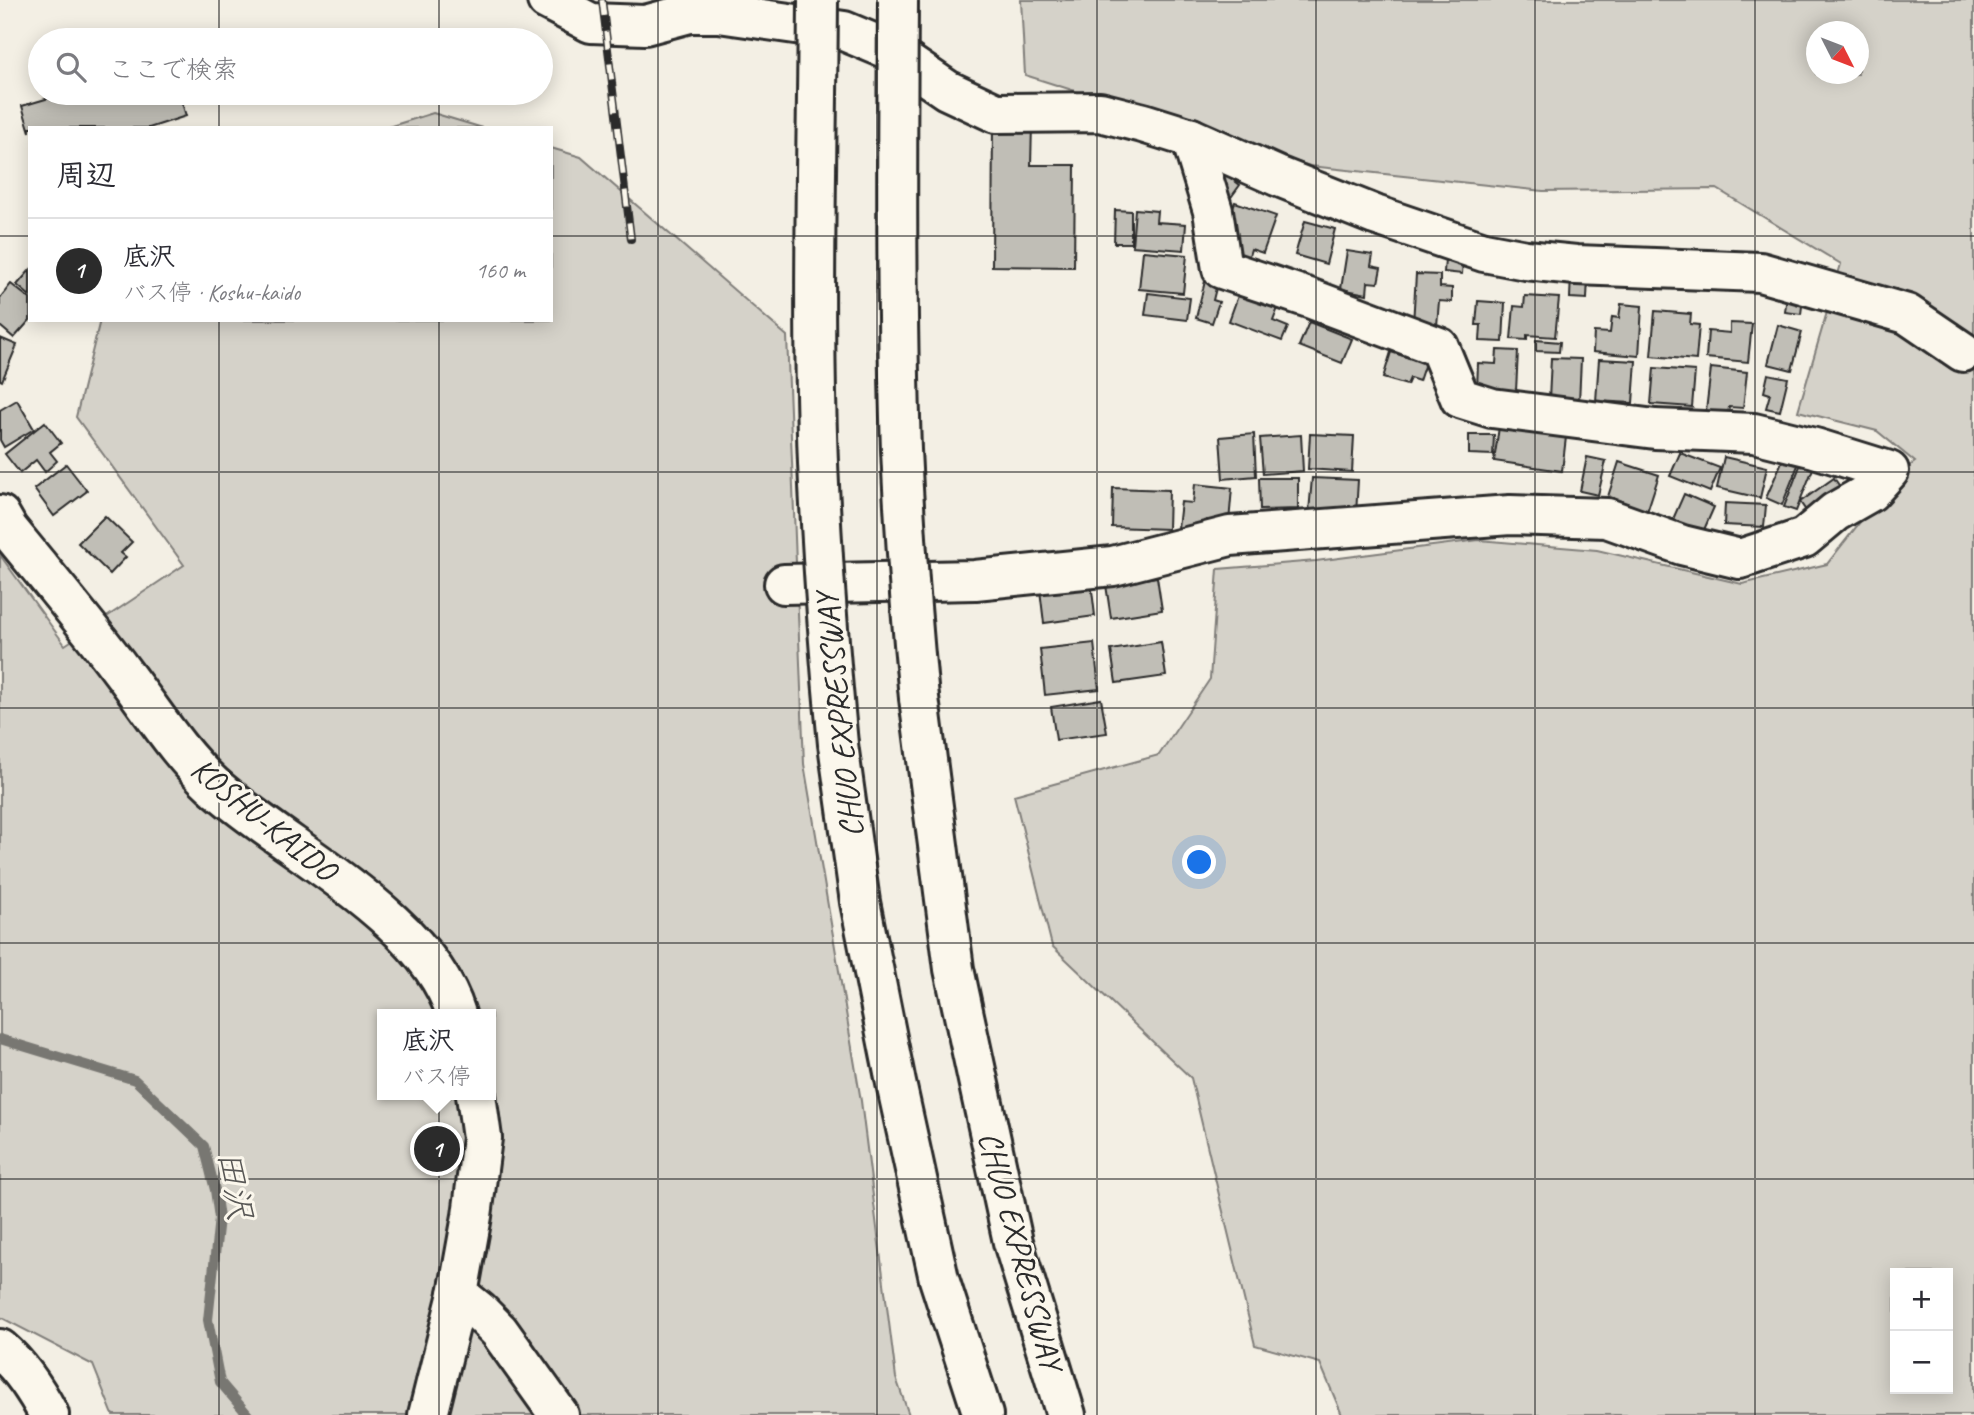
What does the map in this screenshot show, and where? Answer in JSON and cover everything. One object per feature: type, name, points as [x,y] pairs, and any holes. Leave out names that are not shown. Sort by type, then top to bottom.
[{"type":"main road","points":[[547,0],[592,23],[645,24],[690,13],[719,13],[844,31],[887,49],[947,90],[996,113],[1100,112],[1191,138],[1363,210],[1484,252],[1576,265],[1760,272],[1907,314],[1963,352]]},
{"type":"main road","name":"CHUO EXPRESSWAY","points":[[818,0],[818,460],[827,631],[838,744],[860,902],[899,1097],[939,1279],[983,1415]]},
{"type":"main road","name":"CHUO EXPRESSWAY","points":[[898,0],[897,216],[901,450],[919,698],[954,969],[1013,1242],[1066,1415]]},
{"type":"main road","points":[[784,584],[975,580],[1113,566],[1230,536],[1510,515],[1607,518],[1682,545],[1740,559],[1804,538],[1835,512],[1870,492],[1889,471],[1754,433],[1655,429],[1492,408],[1460,398],[1439,347],[1309,298],[1222,269],[1213,211],[1191,138]]},
{"type":"main road","name":"KOSHU-KAIDO","points":[[0,515],[8,529],[100,643],[177,747],[214,786],[374,906],[410,941],[438,976],[454,1009]]},
{"type":"main road","points":[[428,1415],[454,1308],[472,1216],[482,1138],[477,1100]]},
{"type":"main road","points":[[454,1308],[479,1311],[499,1331],[559,1415]]},
{"type":"main road","points":[[0,1349],[37,1391],[49,1415]]},
{"type":"shaded area","points":[[1021,0],[1974,0],[1974,1415],[1342,1415],[1320,1363],[1255,1345],[1191,1078],[1052,946],[1014,795],[1159,755],[1210,679],[1218,569],[1316,561],[1479,540],[1597,550],[1742,584],[1827,564],[1897,475],[1915,462],[1877,431],[1798,411],[1841,264],[1717,189],[1543,191],[1310,166],[1025,75]]},
{"type":"shaded area","points":[[433,113],[476,126],[391,126]]},
{"type":"shaded area","points":[[553,149],[581,157],[787,336],[804,764],[861,1101],[896,1378],[909,1415],[113,1415],[93,1365],[0,1317],[0,555],[65,645],[184,565],[76,417],[100,322],[553,322]]},
{"type":"building","points":[[183,105],[186,116],[155,126],[28,126],[22,106]]},
{"type":"building","points":[[993,123],[1032,124],[1031,165],[1075,165],[1074,267],[992,266]]},
{"type":"building","points":[[1220,170],[1240,185],[1229,200]]},
{"type":"building","points":[[1235,202],[1276,216],[1263,253],[1251,249],[1248,259],[1225,252],[1222,239]]},
{"type":"building","points":[[1135,209],[1157,211],[1156,222],[1186,224],[1184,250],[1132,246]]},
{"type":"building","points":[[1115,210],[1131,211],[1131,243],[1114,243]]},
{"type":"building","points":[[1305,221],[1335,229],[1326,264],[1295,255]]},
{"type":"building","points":[[1143,251],[1187,255],[1183,293],[1139,289]]},
{"type":"building","points":[[1347,251],[1373,255],[1371,266],[1381,268],[1378,283],[1368,282],[1367,294],[1341,289]]},
{"type":"building","points":[[1445,259],[1463,261],[1462,274],[1444,272]]},
{"type":"building","points":[[28,272],[28,294],[17,285]]},
{"type":"building","points":[[1416,274],[1440,275],[1440,287],[1452,288],[1452,302],[1439,301],[1437,326],[1413,324]]},
{"type":"building","points":[[1571,275],[1588,276],[1587,299],[1570,298]]},
{"type":"building","points":[[1206,277],[1218,280],[1213,300],[1219,302],[1212,323],[1196,318]]},
{"type":"building","points":[[11,284],[28,297],[28,322],[14,338],[0,326],[0,298]]},
{"type":"building","points":[[1148,293],[1190,298],[1187,320],[1145,315]]},
{"type":"building","points":[[1239,293],[1278,308],[1273,321],[1288,327],[1282,341],[1229,321]]},
{"type":"building","points":[[1787,295],[1803,298],[1801,314],[1785,312]]},
{"type":"building","points":[[1525,296],[1559,298],[1555,337],[1527,335],[1527,340],[1511,339],[1514,306],[1524,307]]},
{"type":"building","points":[[1478,301],[1505,303],[1503,342],[1480,341],[1481,325],[1476,325]]},
{"type":"building","points":[[1621,304],[1642,306],[1639,356],[1593,352],[1594,332],[1610,333],[1612,317],[1619,318]]},
{"type":"building","points":[[1655,311],[1691,314],[1690,324],[1699,325],[1696,360],[1651,356]]},
{"type":"building","points":[[1309,322],[1352,339],[1342,363],[1299,346]]},
{"type":"building","points":[[1730,323],[1752,324],[1748,362],[1706,358],[1708,331],[1730,333]]},
{"type":"building","points":[[1778,325],[1802,332],[1792,370],[1768,364]]},
{"type":"building","points":[[0,338],[17,345],[2,381],[0,380]]},
{"type":"building","points":[[1536,340],[1560,342],[1559,352],[1536,351]]},
{"type":"building","points":[[1497,350],[1518,351],[1516,391],[1477,390],[1478,363],[1496,364]]},
{"type":"building","points":[[1391,352],[1425,363],[1419,381],[1410,378],[1407,385],[1383,378]]},
{"type":"building","points":[[1551,358],[1581,359],[1579,402],[1549,400]]},
{"type":"building","points":[[1599,359],[1636,361],[1633,403],[1596,401]]},
{"type":"building","points":[[1654,368],[1695,371],[1692,407],[1651,404]]},
{"type":"building","points":[[1711,368],[1747,372],[1743,408],[1729,407],[1728,414],[1706,411]]},
{"type":"building","points":[[1768,374],[1788,378],[1780,411],[1766,408],[1770,394],[1764,392]]},
{"type":"building","points":[[17,400],[34,429],[4,447],[0,440],[0,410]]},
{"type":"building","points":[[45,422],[61,443],[50,452],[57,461],[45,472],[36,460],[20,473],[5,454]]},
{"type":"building","points":[[1499,427],[1566,437],[1562,471],[1494,461]]},
{"type":"building","points":[[1254,434],[1256,476],[1223,479],[1220,437]]},
{"type":"building","points":[[1310,434],[1354,436],[1352,472],[1308,469]]},
{"type":"building","points":[[1301,435],[1303,471],[1263,474],[1260,438]]},
{"type":"building","points":[[1469,435],[1494,435],[1493,455],[1469,454]]},
{"type":"building","points":[[1680,453],[1720,468],[1710,492],[1670,476]]},
{"type":"building","points":[[1587,457],[1606,461],[1598,495],[1580,491]]},
{"type":"building","points":[[1724,457],[1767,467],[1760,498],[1717,488]]},
{"type":"building","points":[[1783,459],[1798,465],[1782,505],[1766,498]]},
{"type":"building","points":[[1802,461],[1814,466],[1796,511],[1784,507]]},
{"type":"building","points":[[1619,462],[1659,475],[1645,518],[1605,506]]},
{"type":"building","points":[[66,464],[87,491],[54,516],[34,489]]},
{"type":"building","points":[[1259,478],[1298,478],[1298,509],[1260,510]]},
{"type":"building","points":[[1312,478],[1358,480],[1356,514],[1309,512]]},
{"type":"building","points":[[1834,478],[1843,491],[1809,515],[1800,502]]},
{"type":"building","points":[[1195,484],[1232,488],[1229,522],[1207,520],[1205,531],[1178,528],[1181,502],[1193,503]]},
{"type":"building","points":[[1113,488],[1169,490],[1168,529],[1112,527]]},
{"type":"building","points":[[1684,494],[1714,507],[1700,539],[1670,526]]},
{"type":"building","points":[[1725,503],[1766,505],[1764,527],[1724,525]]},
{"type":"building","points":[[105,516],[132,542],[121,553],[126,557],[110,574],[78,543]]},
{"type":"building","points":[[1157,577],[1162,610],[1111,618],[1106,585]]},
{"type":"building","points":[[1091,582],[1095,616],[1044,623],[1040,590]]},
{"type":"building","points":[[1161,642],[1166,676],[1116,683],[1111,650]]},
{"type":"building","points":[[1094,643],[1099,689],[1045,695],[1040,649]]},
{"type":"building","points":[[1101,699],[1107,733],[1056,740],[1051,707]]},
{"type":"waterway","name":"田沢","points":[[0,1039],[135,1080],[204,1146],[219,1218],[208,1320],[220,1382],[248,1415]]},
{"type":"railway","points":[[602,0],[631,239]]},
{"type":"place","name":"底沢","points":[[437,1149]]}]
